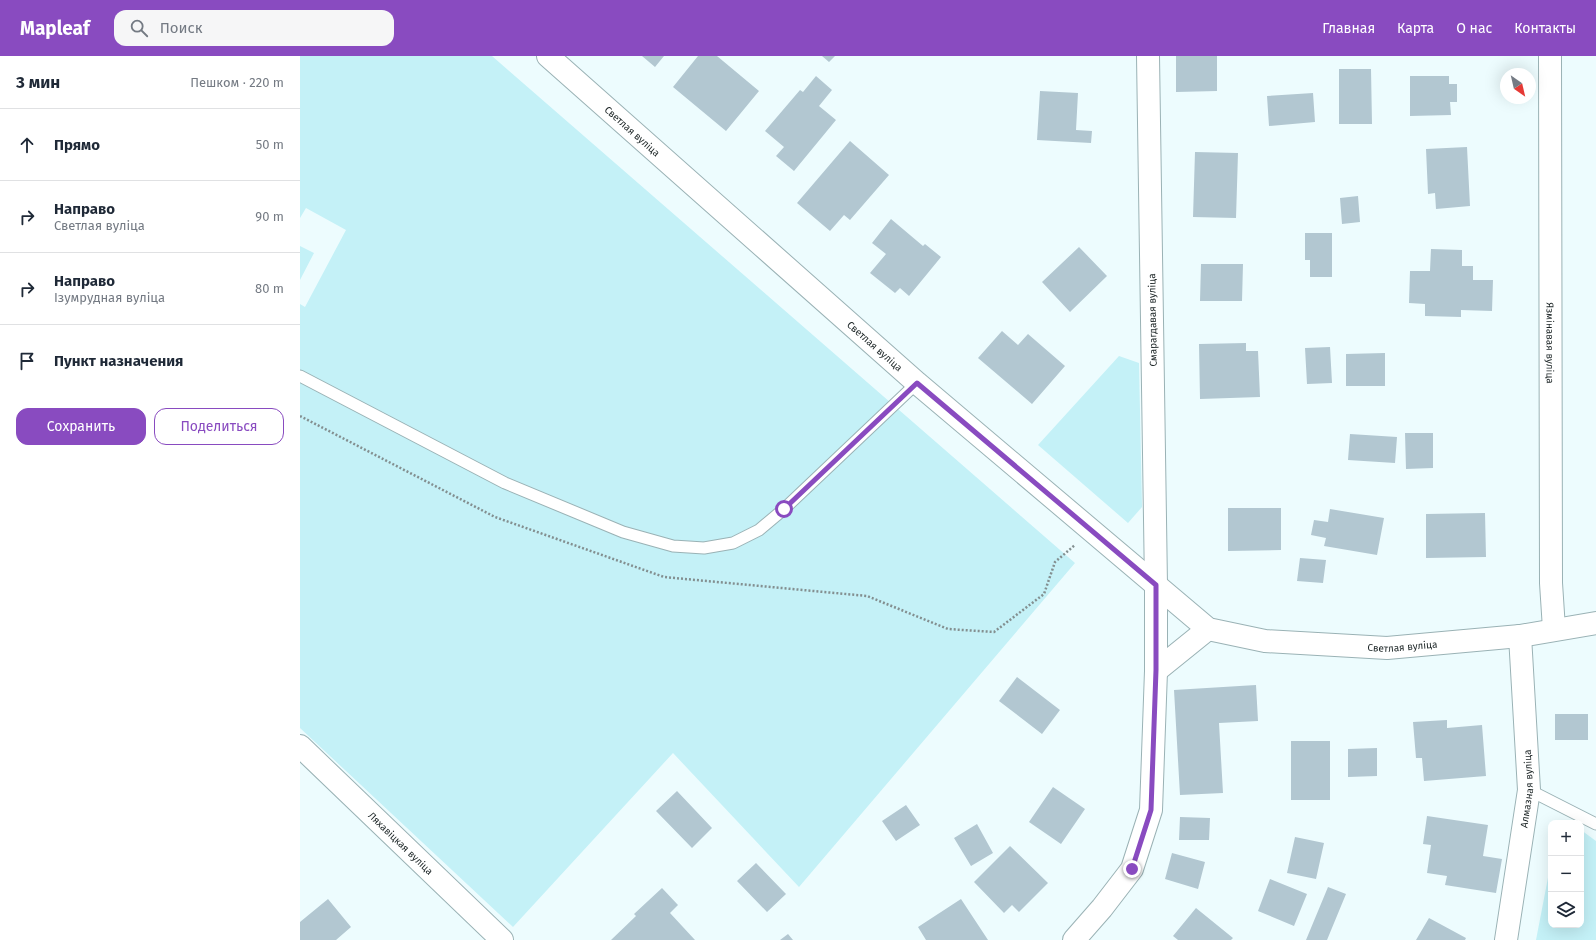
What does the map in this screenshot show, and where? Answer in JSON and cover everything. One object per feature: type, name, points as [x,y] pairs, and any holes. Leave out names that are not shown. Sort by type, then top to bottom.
[{"type":"street","name":"Светлая вуліца","points":[[548,56],[917,383],[1208,629],[1265,641],[1387,648],[1520,636],[1596,623]]},
{"type":"street","name":"Смарагдавая вуліца","points":[[1074,940],[1102,908],[1132,869],[1151,810],[1156,670],[1156,585],[1148,56]]},
{"type":"street","name":"Язмінавая вуліца","points":[[1550,56],[1551,583],[1554,629]]},
{"type":"street","points":[[1156,670],[1208,629]]},
{"type":"street","name":"Алмазная вуліца","points":[[1506,940],[1529,790],[1520,636]]},
{"type":"street","name":"Ляхавіцкая вуліца","points":[[300,746],[502,940]]},
{"type":"lane","points":[[300,376],[505,484],[624,532],[673,546],[704,548],[733,544],[759,530],[784,509],[917,383]]},
{"type":"lane","points":[[1529,790],[1596,824]]},
{"type":"shaded area","points":[[300,56],[492,56],[1075,563],[799,887],[673,753],[513,927],[300,728],[300,304],[305,307],[346,230],[306,208],[300,218]]},
{"type":"shaded area","points":[[300,246],[314,253],[300,280]]},
{"type":"shaded area","points":[[1119,356],[1139,363],[1142,507],[1128,523],[1038,445]]},
{"type":"shaded area","points":[[1584,832],[1596,841],[1596,940],[1536,940],[1548,878],[1548,928],[1584,928]]},
{"type":"building","points":[[642,56],[664,56],[655,67]]},
{"type":"building","points":[[698,56],[717,56],[759,91],[726,131],[673,87]]},
{"type":"building","points":[[822,56],[835,56],[829,62]]},
{"type":"building","points":[[1176,56],[1217,56],[1217,91],[1176,92]]},
{"type":"building","points":[[1339,69],[1371,69],[1372,124],[1339,124]]},
{"type":"building","points":[[816,76],[832,90],[819,106],[836,120],[794,171],[776,156],[784,147],[765,131],[800,90],[803,92]]},
{"type":"building","points":[[1410,76],[1449,76],[1449,84],[1457,84],[1457,102],[1450,102],[1451,115],[1410,116]]},
{"type":"building","points":[[1040,91],[1078,93],[1076,130],[1092,131],[1091,143],[1037,140]]},
{"type":"building","points":[[1313,93],[1315,122],[1269,126],[1267,96]]},
{"type":"building","points":[[850,141],[889,175],[850,220],[844,215],[830,231],[797,203]]},
{"type":"building","points":[[1467,147],[1470,206],[1436,209],[1435,193],[1428,194],[1426,149]]},
{"type":"building","points":[[1195,152],[1238,153],[1236,218],[1193,217]]},
{"type":"building","points":[[1358,196],[1360,222],[1342,224],[1340,198]]},
{"type":"building","points":[[891,219],[923,246],[925,244],[941,257],[909,296],[900,288],[895,293],[870,273],[886,254],[872,243]]},
{"type":"building","points":[[1305,233],[1332,233],[1332,277],[1310,277],[1310,260],[1305,260]]},
{"type":"building","points":[[1079,247],[1107,276],[1070,312],[1042,282]]},
{"type":"building","points":[[1431,249],[1462,250],[1462,266],[1473,266],[1473,280],[1493,280],[1492,311],[1461,310],[1461,317],[1425,316],[1425,304],[1409,303],[1410,271],[1430,271]]},
{"type":"building","points":[[1201,264],[1243,264],[1242,301],[1200,301]]},
{"type":"building","points":[[1002,331],[1018,345],[1028,334],[1065,366],[1032,404],[978,358]]},
{"type":"building","points":[[1246,343],[1246,351],[1258,351],[1260,397],[1200,399],[1199,344]]},
{"type":"building","points":[[1330,347],[1332,383],[1307,384],[1305,348]]},
{"type":"building","points":[[1385,353],[1385,386],[1346,386],[1346,354]]},
{"type":"building","points":[[1405,433],[1433,433],[1433,468],[1406,469]]},
{"type":"building","points":[[1350,434],[1397,437],[1395,463],[1348,460]]},
{"type":"building","points":[[1228,508],[1281,508],[1281,550],[1228,551]]},
{"type":"building","points":[[1330,509],[1384,518],[1377,555],[1324,546],[1326,538],[1311,535],[1314,520],[1328,522]]},
{"type":"building","points":[[1485,513],[1486,557],[1426,558],[1426,514]]},
{"type":"building","points":[[1300,558],[1326,560],[1323,583],[1297,581]]},
{"type":"building","points":[[1017,677],[1060,710],[1042,734],[999,701]]},
{"type":"building","points":[[1256,685],[1258,721],[1219,723],[1223,793],[1180,795],[1174,690]]},
{"type":"building","points":[[1555,714],[1588,714],[1588,740],[1555,740]]},
{"type":"building","points":[[1447,720],[1447,728],[1482,725],[1486,776],[1424,781],[1422,758],[1416,758],[1413,722]]},
{"type":"building","points":[[1291,741],[1330,741],[1330,800],[1291,800]]},
{"type":"building","points":[[1377,748],[1377,776],[1348,777],[1348,749]]},
{"type":"building","points":[[1053,787],[1085,809],[1061,844],[1029,822]]},
{"type":"building","points":[[677,791],[712,828],[692,848],[656,811]]},
{"type":"building","points":[[906,805],[920,825],[896,841],[882,821]]},
{"type":"building","points":[[1427,816],[1488,825],[1483,856],[1502,859],[1496,893],[1445,885],[1447,876],[1427,873],[1431,845],[1423,844]]},
{"type":"building","points":[[1180,817],[1210,818],[1209,840],[1179,840]]},
{"type":"building","points":[[977,824],[993,853],[971,866],[954,838]]},
{"type":"building","points":[[1295,837],[1324,843],[1316,879],[1287,873]]},
{"type":"building","points":[[1010,846],[1048,883],[1019,912],[1012,905],[1004,913],[974,882]]},
{"type":"building","points":[[1172,853],[1205,862],[1198,889],[1165,879]]},
{"type":"building","points":[[756,863],[786,894],[767,912],[737,881]]},
{"type":"building","points":[[1270,879],[1307,894],[1294,926],[1258,911]]},
{"type":"building","points":[[1328,887],[1346,894],[1327,940],[1306,940]]},
{"type":"building","points":[[662,888],[678,905],[670,913],[695,940],[611,940],[636,916],[634,914]]},
{"type":"building","points":[[328,899],[351,927],[336,940],[300,940],[300,922]]},
{"type":"building","points":[[961,899],[988,940],[926,940],[918,927]]},
{"type":"building","points":[[1196,908],[1233,938],[1231,940],[1178,940],[1173,936]]},
{"type":"building","points":[[1429,918],[1466,938],[1465,940],[1416,940]]},
{"type":"building","points":[[788,934],[793,940],[780,940]]},
{"type":"route","points":[[784,509],[917,383],[1125,557],[1156,585],[1156,670],[1151,810],[1132,869]]}]
